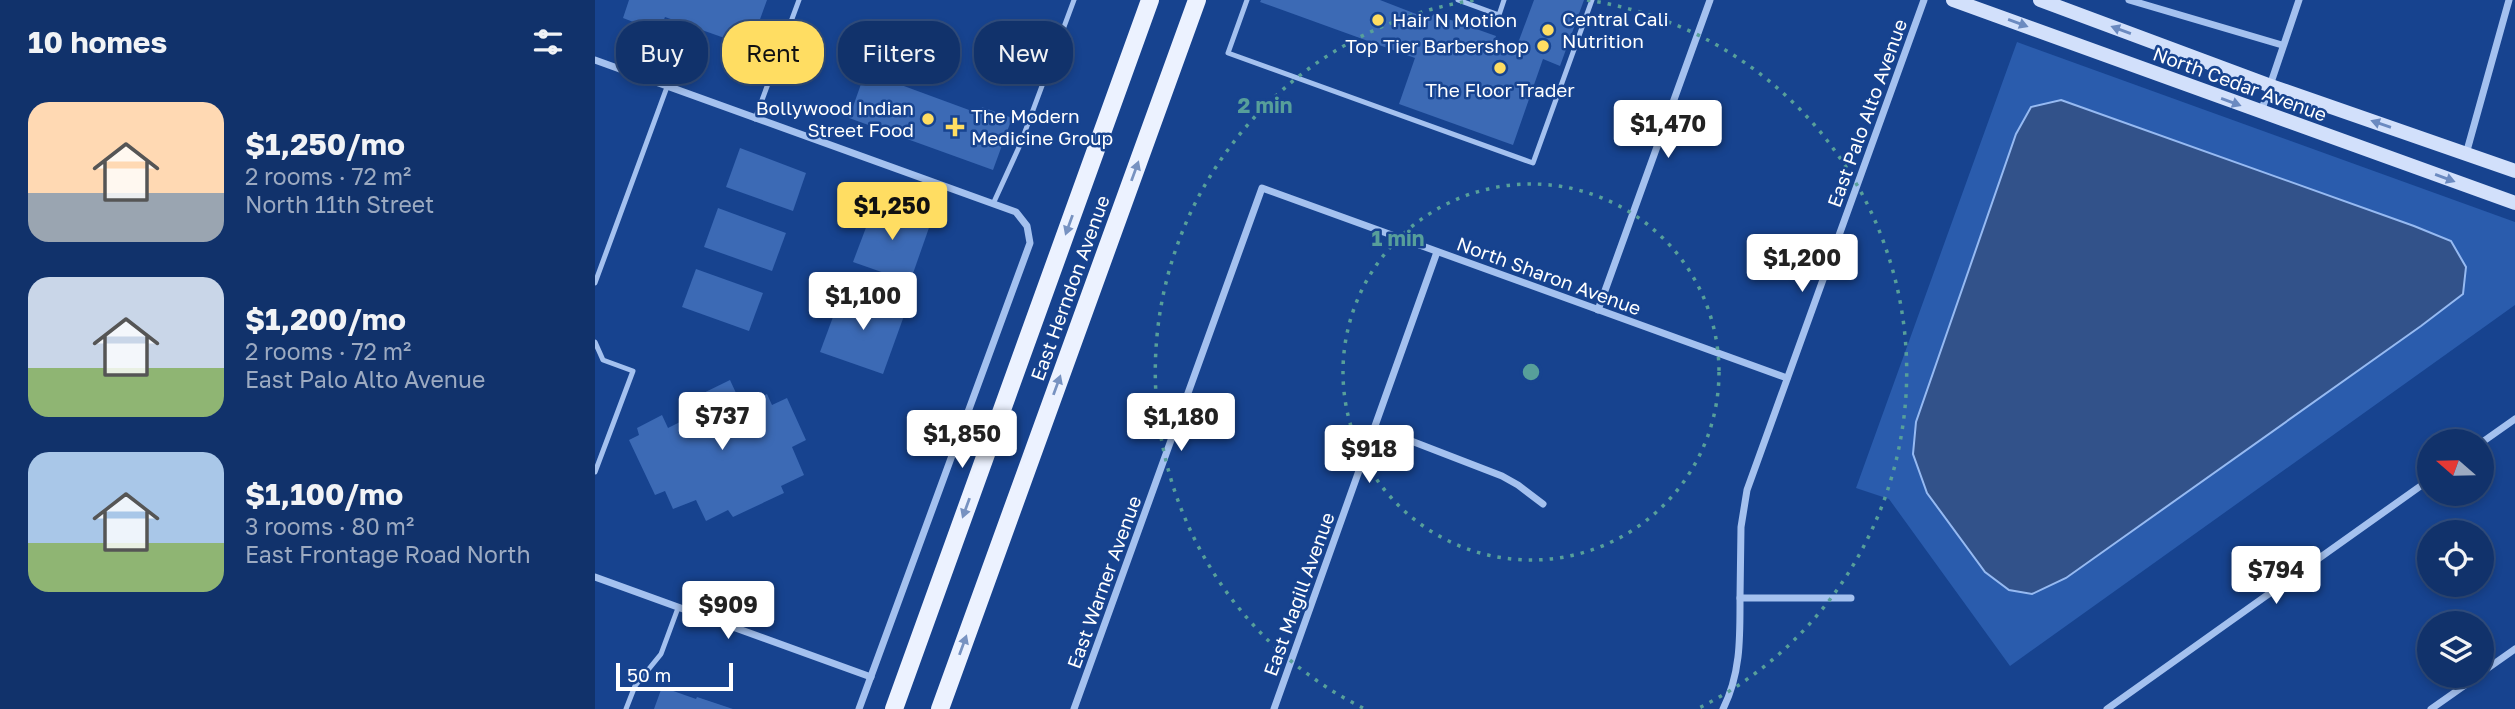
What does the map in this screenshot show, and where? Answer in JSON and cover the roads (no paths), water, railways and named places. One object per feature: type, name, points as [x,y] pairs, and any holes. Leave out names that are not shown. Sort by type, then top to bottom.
[{"type":"main road","name":"East Herndon Avenue","points":[[894,709],[1150,0]]},
{"type":"main road","name":"East Herndon Avenue","points":[[940,709],[1197,0]]},
{"type":"main road","name":"North Cedar Avenue","points":[[1954,0],[2515,203]]},
{"type":"main road","name":"North Cedar Avenue","points":[[2040,0],[2271,86],[2515,172]]},
{"type":"street","points":[[1598,310],[1710,0]]},
{"type":"street","name":"East Palo Alto Avenue","points":[[1723,709],[1731,692],[1740,650],[1743,507],[1924,0]]},
{"type":"street","points":[[2129,0],[2282,45]]},
{"type":"street","points":[[2261,113],[2299,0]]},
{"type":"street","points":[[2466,154],[2509,0]]},
{"type":"street","points":[[595,60],[1016,212],[1027,226],[1030,243],[859,709]]},
{"type":"street","name":"North Sharon Avenue","points":[[1262,188],[1787,378]]},
{"type":"street","name":"East Warner Avenue","points":[[1075,709],[1262,188]]},
{"type":"street","name":"East Magill Avenue","points":[[1274,709],[1437,252]]},
{"type":"street","points":[[2494,434],[2515,419]]},
{"type":"street","points":[[1375,427],[1502,476],[1542,504]]},
{"type":"street","points":[[2107,709],[2417,489]]},
{"type":"street","points":[[595,577],[871,677]]},
{"type":"street","points":[[1740,598],[1851,598]]},
{"type":"street","points":[[2494,664],[2515,649]]},
{"type":"street","points":[[2431,709],[2460,688]]},
{"type":"lane","points":[[755,118],[799,0]]},
{"type":"lane","points":[[993,204],[1020,145],[1074,0]]},
{"type":"lane","points":[[1247,0],[1228,53],[1533,163],[1592,0]]},
{"type":"lane","points":[[1458,0],[1499,15],[1504,0]]},
{"type":"lane","points":[[595,283],[667,87]]},
{"type":"lane","points":[[595,342],[603,360],[633,371],[595,472]]},
{"type":"lane","points":[[626,709],[635,686],[661,654],[678,608]]},
{"type":"place","name":"Hair N Motion","points":[[1378,20]]},
{"type":"place","name":"Central Cali Nutrition","points":[[1548,30]]},
{"type":"place","name":"Top Tier Barbershop","points":[[1543,46]]},
{"type":"place","name":"The Floor Trader","points":[[1500,68]]},
{"type":"place","name":"Bollywood Indian Street Food","points":[[928,119]]},
{"type":"place","name":"The Modern Medicine Group","points":[[955,127]]}]
